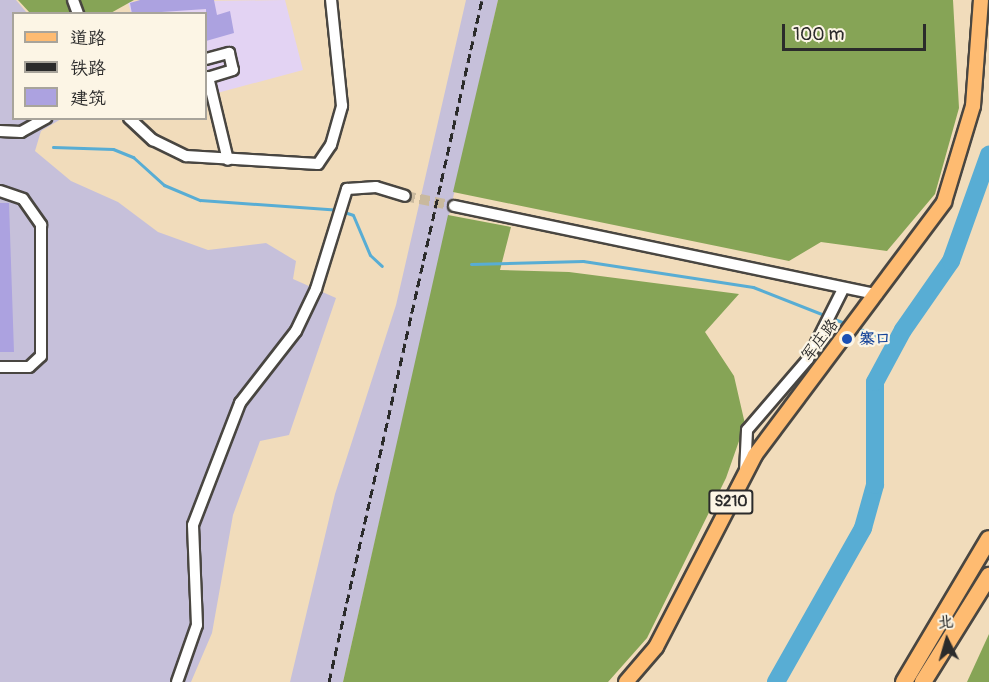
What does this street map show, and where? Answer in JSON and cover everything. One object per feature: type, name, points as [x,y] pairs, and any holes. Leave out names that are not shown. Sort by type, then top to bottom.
[{"type":"highway","points":[[904,682],[989,539]]},
{"type":"highway","points":[[923,682],[989,576]]},
{"type":"main road","name":"军庄路","points":[[626,682],[656,647],[745,474],[783,414],[877,294],[944,202],[973,106],[983,5]]},
{"type":"street","points":[[132,120],[170,150],[228,160],[304,166],[318,164],[327,155],[343,93],[331,0]]},
{"type":"street","points":[[207,59],[229,53],[233,70],[207,77],[228,160]]},
{"type":"street","points":[[0,131],[21,132],[42,120]]},
{"type":"street","points":[[177,682],[197,625],[193,525],[240,402],[292,339],[316,289],[342,199],[358,186],[405,196]]},
{"type":"street","points":[[0,191],[23,199],[41,225],[38,362],[0,367]]},
{"type":"street","points":[[454,206],[843,289],[877,294]]},
{"type":"street","points":[[745,474],[747,430],[808,359],[843,289]]},
{"type":"shaded area","points":[[0,0],[16,0],[26,12],[12,12],[12,120],[59,120],[41,131],[35,151],[71,181],[118,202],[158,232],[208,250],[266,243],[296,261],[293,279],[336,298],[289,435],[260,441],[233,515],[212,633],[191,682],[0,682]]},
{"type":"shaded area","points":[[285,0],[303,70],[207,96],[207,12],[131,12],[128,2]]},
{"type":"shaded area","points":[[466,0],[498,0],[343,682],[290,682],[335,494],[396,305]]},
{"type":"green space","points":[[18,0],[134,0],[113,12],[29,12]]},
{"type":"green space","points":[[498,0],[953,0],[959,108],[935,194],[887,251],[821,242],[789,261],[453,192]]},
{"type":"green space","points":[[448,215],[511,227],[500,270],[569,272],[739,294],[705,332],[734,376],[745,424],[726,478],[647,638],[608,682],[343,682]]},
{"type":"green space","points":[[989,634],[989,682],[967,682]]},
{"type":"building","points":[[140,0],[214,0],[217,15],[230,11],[234,33],[207,41],[206,9],[132,12],[130,3]]},
{"type":"building","points":[[0,203],[9,203],[14,352],[0,352]]},
{"type":"waterway","points":[[53,147],[113,149],[133,157],[164,185],[200,200],[338,210]]},
{"type":"waterway","points":[[776,682],[863,528],[875,485],[875,382],[903,330],[951,261],[989,155]]},
{"type":"waterway","points":[[344,212],[353,215],[370,255],[382,266]]},
{"type":"waterway","points":[[471,264],[583,261],[753,287],[847,324]]},
{"type":"waterway","points":[[856,327],[895,345]]},
{"type":"tunnel","points":[[405,196],[454,206]]},
{"type":"railway","points":[[329,682],[482,0]]},
{"type":"place","name":"寨口","points":[[847,339]]}]
